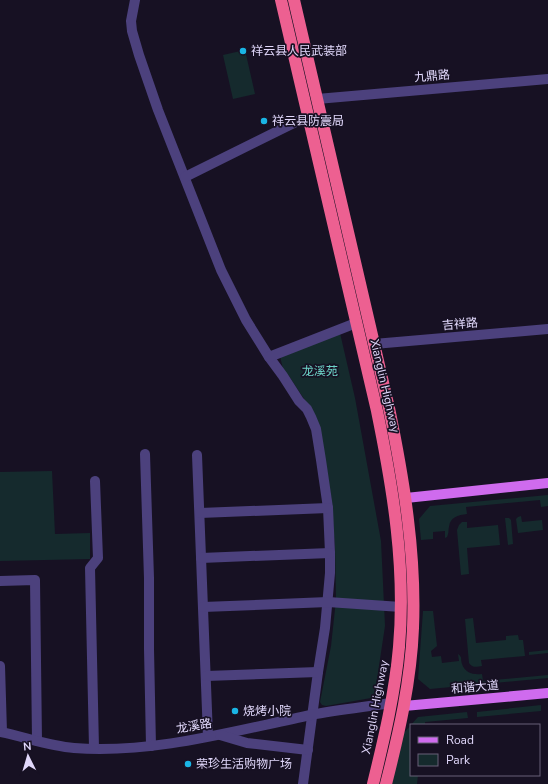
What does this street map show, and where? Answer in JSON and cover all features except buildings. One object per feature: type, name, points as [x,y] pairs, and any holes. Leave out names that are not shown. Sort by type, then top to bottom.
[{"type":"highway","name":"Xianglin Highway","points":[[282,0],[377,411],[390,479],[397,527],[401,607],[397,670],[386,731],[373,784]]},
{"type":"highway","name":"Xianglin Highway","points":[[294,0],[389,408],[399,454],[406,498],[412,553],[414,604],[412,648],[404,706],[386,784]]},
{"type":"highway","points":[[305,101],[317,99]]},
{"type":"highway","points":[[362,346],[374,344]]},
{"type":"highway","points":[[391,703],[404,706]]},
{"type":"main road","points":[[406,498],[548,483]]},
{"type":"main road","name":"和谐大道","points":[[404,706],[548,693]]},
{"type":"street","points":[[135,0],[131,21],[134,38],[158,110],[221,270],[243,314],[269,357],[284,376],[299,401],[307,409],[314,422],[328,508],[330,553],[328,602],[303,784]]},
{"type":"street","name":"九鼎路","points":[[317,99],[548,79]]},
{"type":"street","points":[[185,177],[308,116]]},
{"type":"street","points":[[269,357],[356,323]]},
{"type":"street","name":"吉祥路","points":[[374,344],[548,329]]},
{"type":"street","points":[[145,454],[149,578],[151,746]]},
{"type":"street","points":[[197,454],[206,676],[213,735],[247,743],[308,750]]},
{"type":"street","points":[[94,748],[90,568],[98,558],[95,481]]},
{"type":"street","points":[[200,513],[328,508]]},
{"type":"street","points":[[201,558],[330,553]]},
{"type":"street","points":[[0,581],[35,580],[37,741]]},
{"type":"street","points":[[203,607],[328,602],[401,607]]},
{"type":"street","points":[[0,666],[1,732]]},
{"type":"street","points":[[206,676],[318,672]]},
{"type":"street","name":"龙溪路","points":[[1,732],[74,748],[131,748],[213,735],[312,715],[391,703]]},
{"type":"green space","points":[[245,50],[255,94],[233,99],[223,55]]},
{"type":"green space","name":"龙溪苑","points":[[340,333],[355,398],[381,541],[385,626],[377,679],[374,693],[371,698],[326,706],[322,705],[320,702],[331,646],[336,600],[335,548],[331,496],[316,417],[283,369],[280,356]]},
{"type":"green space","points":[[52,471],[55,534],[90,533],[90,559],[0,561],[0,472]]},
{"type":"green space","points":[[548,495],[548,506],[541,507],[540,500],[466,507],[467,514],[458,516],[451,521],[447,537],[445,538],[445,531],[433,532],[433,539],[421,540],[419,519],[430,506]]},
{"type":"green space","points":[[521,516],[522,522],[542,520],[543,530],[518,533],[516,519]]},
{"type":"green space","points":[[505,518],[509,518],[511,520],[513,544],[508,545]]},
{"type":"green space","points":[[462,522],[467,522],[467,528],[498,525],[500,545],[467,548],[469,574],[461,575],[457,530]]},
{"type":"green space","points":[[423,611],[433,611],[437,646],[431,651],[432,657],[441,656],[442,663],[459,661],[458,654],[461,657],[465,670],[473,674],[482,674],[483,681],[548,675],[548,678],[430,689],[418,679]]},
{"type":"green space","points":[[473,618],[476,643],[506,640],[506,636],[518,635],[519,640],[523,640],[525,656],[481,660],[482,666],[472,666],[469,663],[465,619]]},
{"type":"green space","points":[[548,650],[548,653],[529,655],[529,652]]},
{"type":"green space","points":[[541,705],[541,711],[477,717],[477,712]]},
{"type":"green space","points":[[467,712],[468,718],[425,722],[425,724],[412,724],[418,717]]},
{"type":"green space","points":[[410,726],[410,776],[418,776],[417,784],[387,784],[402,735]]},
{"type":"place","name":"祥云县人民武装部","points":[[243,51]]},
{"type":"place","name":"祥云县防震局","points":[[264,121]]},
{"type":"place","name":"烧烤小院","points":[[235,711]]},
{"type":"place","name":"荣珍生活购物广场","points":[[188,764]]}]
